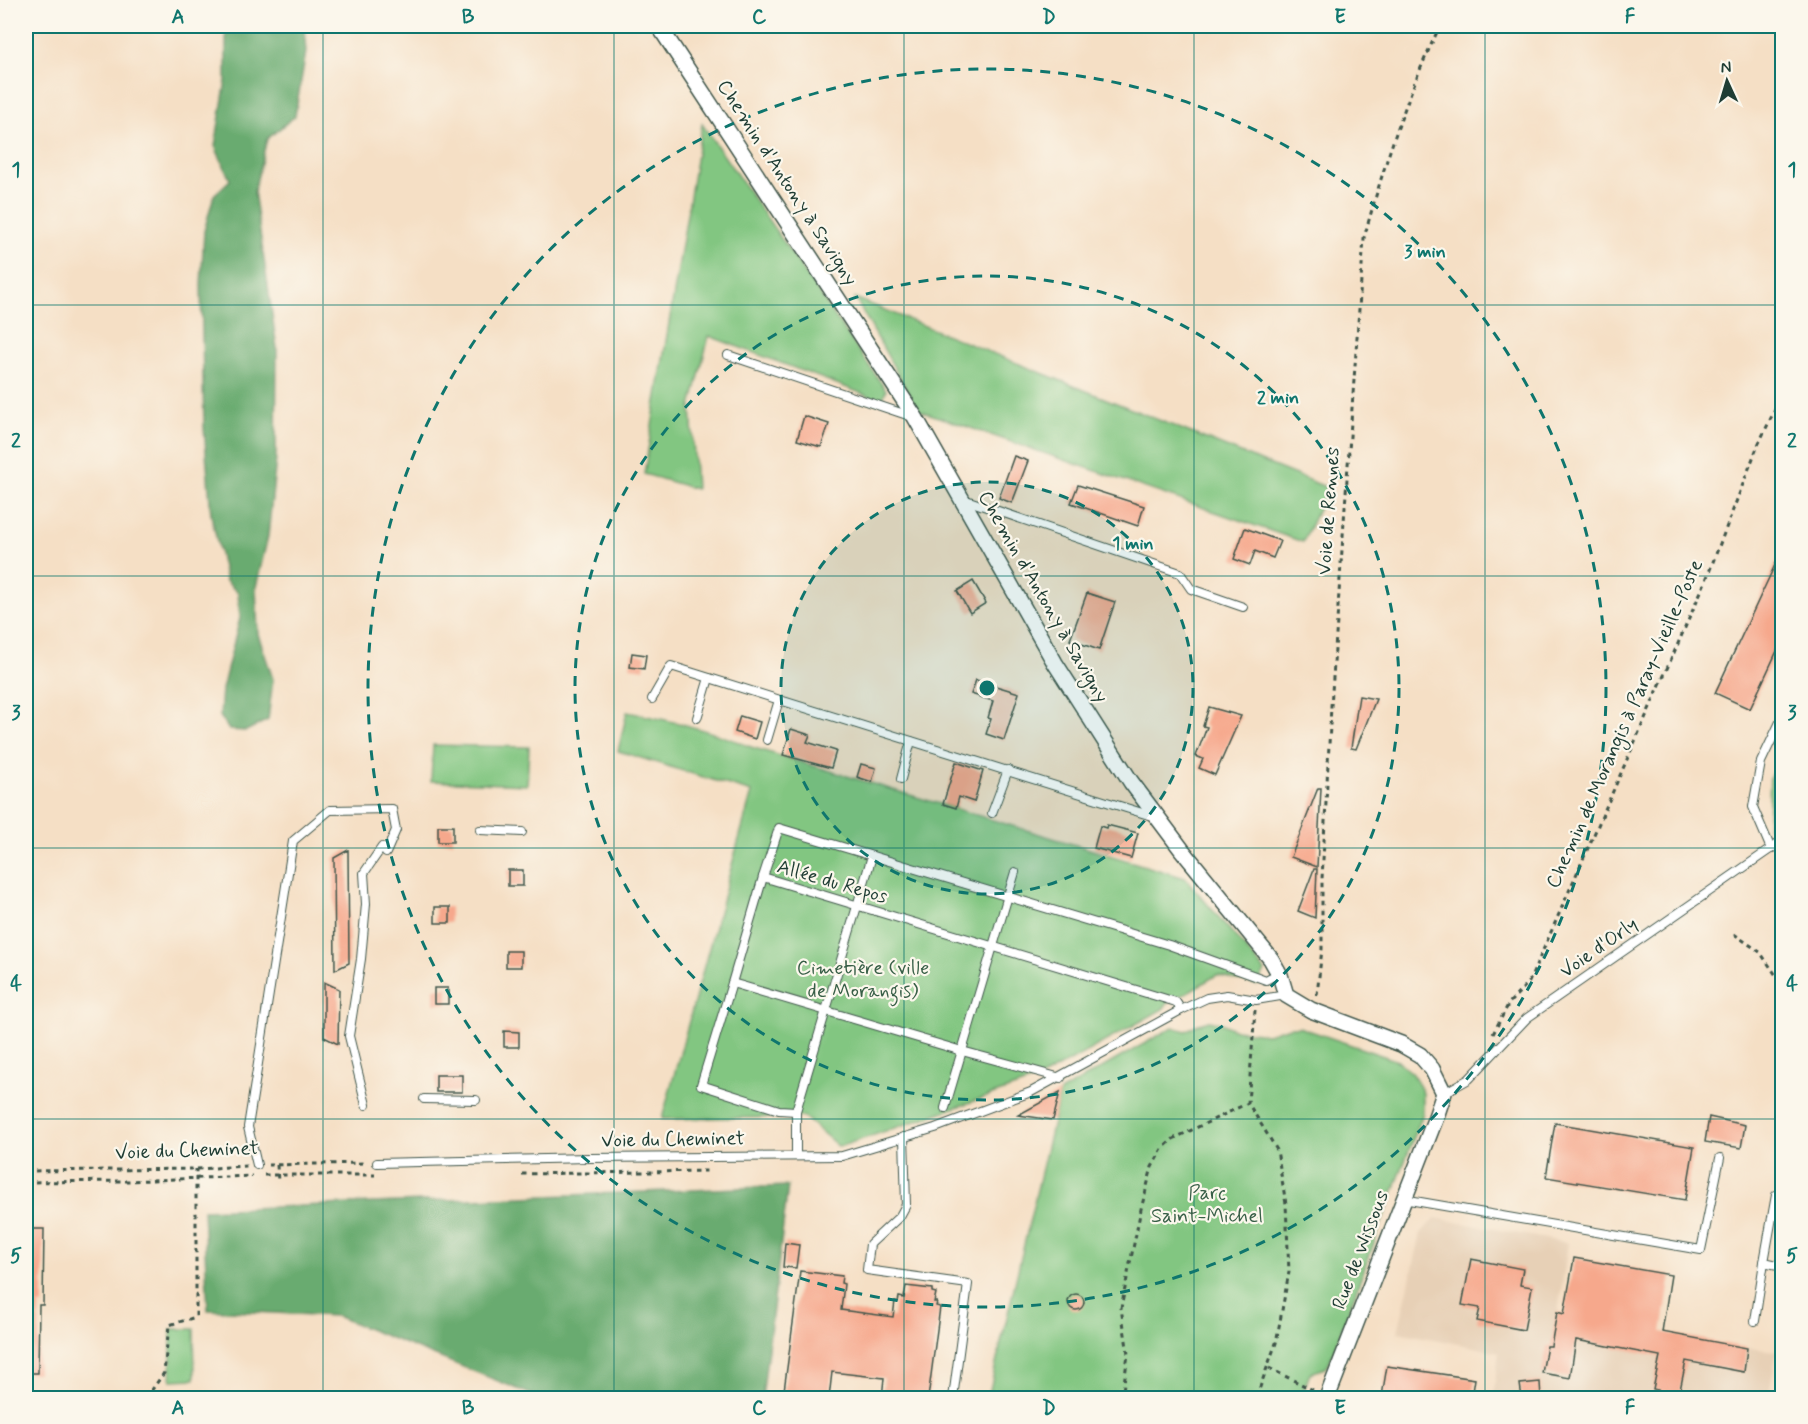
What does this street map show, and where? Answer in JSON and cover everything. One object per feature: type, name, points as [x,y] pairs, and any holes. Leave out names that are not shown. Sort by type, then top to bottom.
[{"type":"street","name":"Chemin d'Antony à Savigny","points":[[659,26],[915,417],[1055,663],[1131,782],[1271,959],[1280,974],[1286,995]]},
{"type":"street","points":[[1286,995],[1311,1010],[1401,1044],[1420,1055],[1432,1069],[1444,1093]]},
{"type":"street","name":"Rue de Wissous","points":[[1327,1398],[1444,1093]]},
{"type":"lane","points":[[728,355],[915,417]]},
{"type":"lane","points":[[961,498],[1180,573],[1191,589],[1243,607]]},
{"type":"lane","points":[[652,699],[671,666],[1157,817]]},
{"type":"lane","points":[[697,718],[709,678]]},
{"type":"lane","points":[[767,740],[779,700]]},
{"type":"lane","points":[[1771,849],[1753,807],[1761,762],[1782,718]]},
{"type":"lane","points":[[901,779],[911,741]]},
{"type":"lane","points":[[992,813],[1008,770]]},
{"type":"lane","points":[[257,1165],[248,1128],[293,841],[330,810],[392,809],[396,830],[384,850],[364,873],[366,904],[361,959],[349,1036],[366,1105]]},
{"type":"lane","points":[[763,877],[779,828],[1169,945],[1266,980],[1280,974]]},
{"type":"lane","points":[[480,830],[522,832]]},
{"type":"lane","name":"Voie d'Orly","points":[[1444,1093],[1469,1079],[1527,1018],[1782,841]]},
{"type":"lane","points":[[796,1156],[796,1111],[872,856]]},
{"type":"lane","points":[[945,1108],[1015,872]]},
{"type":"lane","name":"Allée du Repos","points":[[796,1111],[778,1110],[701,1085],[763,877],[1176,1002],[1181,1010]]},
{"type":"lane","points":[[732,983],[1061,1078]]},
{"type":"lane","name":"Voie du Cheminet","points":[[377,1163],[577,1158],[842,1156],[1000,1105],[1061,1078],[1181,1010],[1217,996],[1239,996],[1256,1000],[1286,995]]},
{"type":"lane","points":[[424,1099],[476,1100]]},
{"type":"lane","points":[[904,1137],[906,1205],[900,1216],[870,1244],[867,1270],[968,1284],[952,1398]]},
{"type":"lane","points":[[1403,1199],[1701,1250],[1720,1158]]},
{"type":"lane","points":[[1755,1321],[1776,1195]]},
{"type":"lane","points":[[1764,1262],[1782,1266]]},
{"type":"path","name":"Voie de Rennes","points":[[1311,1010],[1318,992],[1322,949],[1322,879],[1331,706],[1364,238],[1383,168],[1425,57],[1440,26]]},
{"type":"path","name":"Chemin de Morangis à Paray-Vieille-Poste","points":[[1487,1059],[1492,1037],[1509,1003],[1529,982],[1706,580],[1758,445],[1782,395]]},
{"type":"path","points":[[1734,934],[1760,952],[1782,984]]},
{"type":"path","points":[[1256,1000],[1248,1103],[1277,1150],[1286,1204],[1289,1272],[1276,1343],[1269,1368],[1256,1398]]},
{"type":"path","points":[[1122,1398],[1128,1354],[1121,1308],[1152,1167],[1162,1149],[1173,1139],[1248,1103]]},
{"type":"path","name":"Voie du Cheminet","points":[[26,1171],[196,1169],[257,1165],[377,1163]]},
{"type":"path","points":[[277,1165],[278,1182]]},
{"type":"path","points":[[146,1398],[164,1373],[169,1325],[196,1317],[196,1169]]},
{"type":"path","points":[[1269,1368],[1327,1398]]},
{"type":"shaded area","points":[[1435,1218],[1568,1243],[1558,1312],[1747,1348],[1777,1351],[1768,1398],[1493,1398],[1499,1352],[1398,1332],[1421,1233]]},
{"type":"green space","points":[[226,26],[304,26],[306,52],[295,116],[267,139],[254,191],[277,348],[276,459],[268,536],[256,587],[258,634],[273,679],[268,720],[246,731],[229,730],[220,716],[222,689],[240,618],[238,593],[226,581],[211,515],[204,428],[201,285],[204,231],[214,195],[230,180],[215,146],[226,80]]},
{"type":"green space","points":[[702,124],[886,390],[882,401],[709,336],[691,407],[696,489],[644,474]]},
{"type":"green space","points":[[855,298],[1328,488],[1303,542],[918,410]]},
{"type":"green space","name":"Cimetière (ville de Morangis)","points":[[627,712],[706,731],[751,747],[1185,878],[1265,971],[1257,985],[1217,975],[1179,997],[1173,996],[1163,1009],[1036,1080],[839,1147],[804,1117],[662,1119],[752,792],[618,751]]},
{"type":"green space","points":[[433,745],[529,747],[527,785],[431,781]]},
{"type":"green space","points":[[1782,752],[1782,819],[1768,827],[1770,778]]},
{"type":"green space","name":"Parc Saint-Michel","points":[[1209,1021],[1221,1023],[1235,1030],[1267,1034],[1290,1027],[1299,1027],[1398,1061],[1413,1074],[1423,1093],[1423,1113],[1329,1363],[1326,1368],[1310,1373],[1301,1398],[988,1398],[1060,1092],[1173,1027],[1186,1031]]},
{"type":"green space","points":[[788,1186],[762,1398],[540,1398],[336,1316],[208,1310],[203,1210]]},
{"type":"green space","points":[[171,1329],[194,1329],[195,1379],[171,1380]]},
{"type":"building","points":[[804,416],[829,424],[821,447],[797,440]]},
{"type":"building","points":[[1014,456],[1028,461],[1012,503],[999,498]]},
{"type":"building","points":[[1078,485],[1144,506],[1138,526],[1071,503]]},
{"type":"building","points":[[1245,528],[1280,541],[1273,558],[1255,551],[1250,565],[1234,559]]},
{"type":"building","points":[[1782,550],[1782,640],[1750,709],[1715,693]]},
{"type":"building","points":[[973,581],[986,603],[970,613],[957,591]]},
{"type":"building","points":[[1087,593],[1115,602],[1099,650],[1070,640]]},
{"type":"building","points":[[632,653],[646,655],[644,669],[630,667]]},
{"type":"building","points":[[976,680],[1019,693],[1004,740],[986,734],[993,701],[971,694]]},
{"type":"building","points":[[1359,696],[1376,699],[1356,749],[1351,748]]},
{"type":"building","points":[[1209,707],[1241,716],[1215,775],[1199,768],[1203,759],[1196,756],[1207,727],[1203,726]]},
{"type":"building","points":[[740,716],[760,722],[755,739],[735,732]]},
{"type":"building","points":[[791,729],[810,735],[807,742],[836,751],[831,768],[783,755]]},
{"type":"building","points":[[956,762],[983,771],[974,802],[959,797],[956,808],[943,804]]},
{"type":"building","points":[[861,764],[876,768],[872,782],[857,777]]},
{"type":"building","points":[[1318,788],[1321,788],[1317,867],[1291,857]]},
{"type":"building","points":[[1107,825],[1138,833],[1131,858],[1094,848],[1100,826],[1106,828]]},
{"type":"building","points":[[438,826],[453,826],[453,842],[438,842]]},
{"type":"building","points":[[348,850],[349,963],[335,970],[334,858]]},
{"type":"building","points":[[1314,869],[1317,869],[1315,918],[1298,911]]},
{"type":"building","points":[[508,870],[523,870],[523,886],[508,886]]},
{"type":"building","points":[[435,907],[450,907],[450,923],[435,923]]},
{"type":"building","points":[[506,951],[521,951],[521,967],[506,967]]},
{"type":"building","points":[[324,982],[339,989],[338,1044],[324,1037]]},
{"type":"building","points":[[434,988],[448,988],[448,1004],[434,1004]]},
{"type":"building","points":[[504,1031],[519,1032],[519,1047],[504,1047]]},
{"type":"building","points":[[436,1075],[462,1075],[462,1092],[436,1092]]},
{"type":"building","points":[[1060,1092],[1053,1120],[1018,1115]]},
{"type":"building","points":[[1709,1117],[1745,1125],[1741,1148],[1705,1142]]},
{"type":"building","points":[[1555,1123],[1694,1147],[1685,1200],[1546,1177]]},
{"type":"building","points":[[26,1229],[44,1229],[43,1305],[39,1305],[38,1373],[26,1373]]},
{"type":"building","points":[[785,1243],[799,1245],[796,1268],[783,1267]]},
{"type":"building","points":[[1574,1258],[1671,1275],[1662,1332],[1747,1348],[1744,1372],[1686,1361],[1679,1395],[1653,1389],[1660,1356],[1576,1340],[1570,1378],[1542,1373],[1547,1346],[1551,1346],[1557,1312],[1564,1314]]},
{"type":"building","points":[[1471,1259],[1523,1269],[1520,1285],[1532,1287],[1524,1330],[1477,1321],[1480,1308],[1462,1305]]},
{"type":"building","points":[[800,1271],[842,1276],[841,1283],[844,1284],[841,1310],[893,1317],[895,1301],[898,1302],[899,1297],[904,1298],[906,1286],[932,1289],[932,1292],[936,1293],[934,1302],[937,1302],[936,1306],[940,1307],[928,1398],[882,1398],[884,1378],[832,1372],[829,1398],[783,1398]]},
{"type":"building","points":[[1076,1294],[1084,1302],[1076,1310],[1068,1302]]},
{"type":"building","points":[[1387,1366],[1475,1379],[1472,1398],[1382,1396]]},
{"type":"building","points":[[1540,1382],[1541,1398],[1522,1398],[1520,1384]]}]
